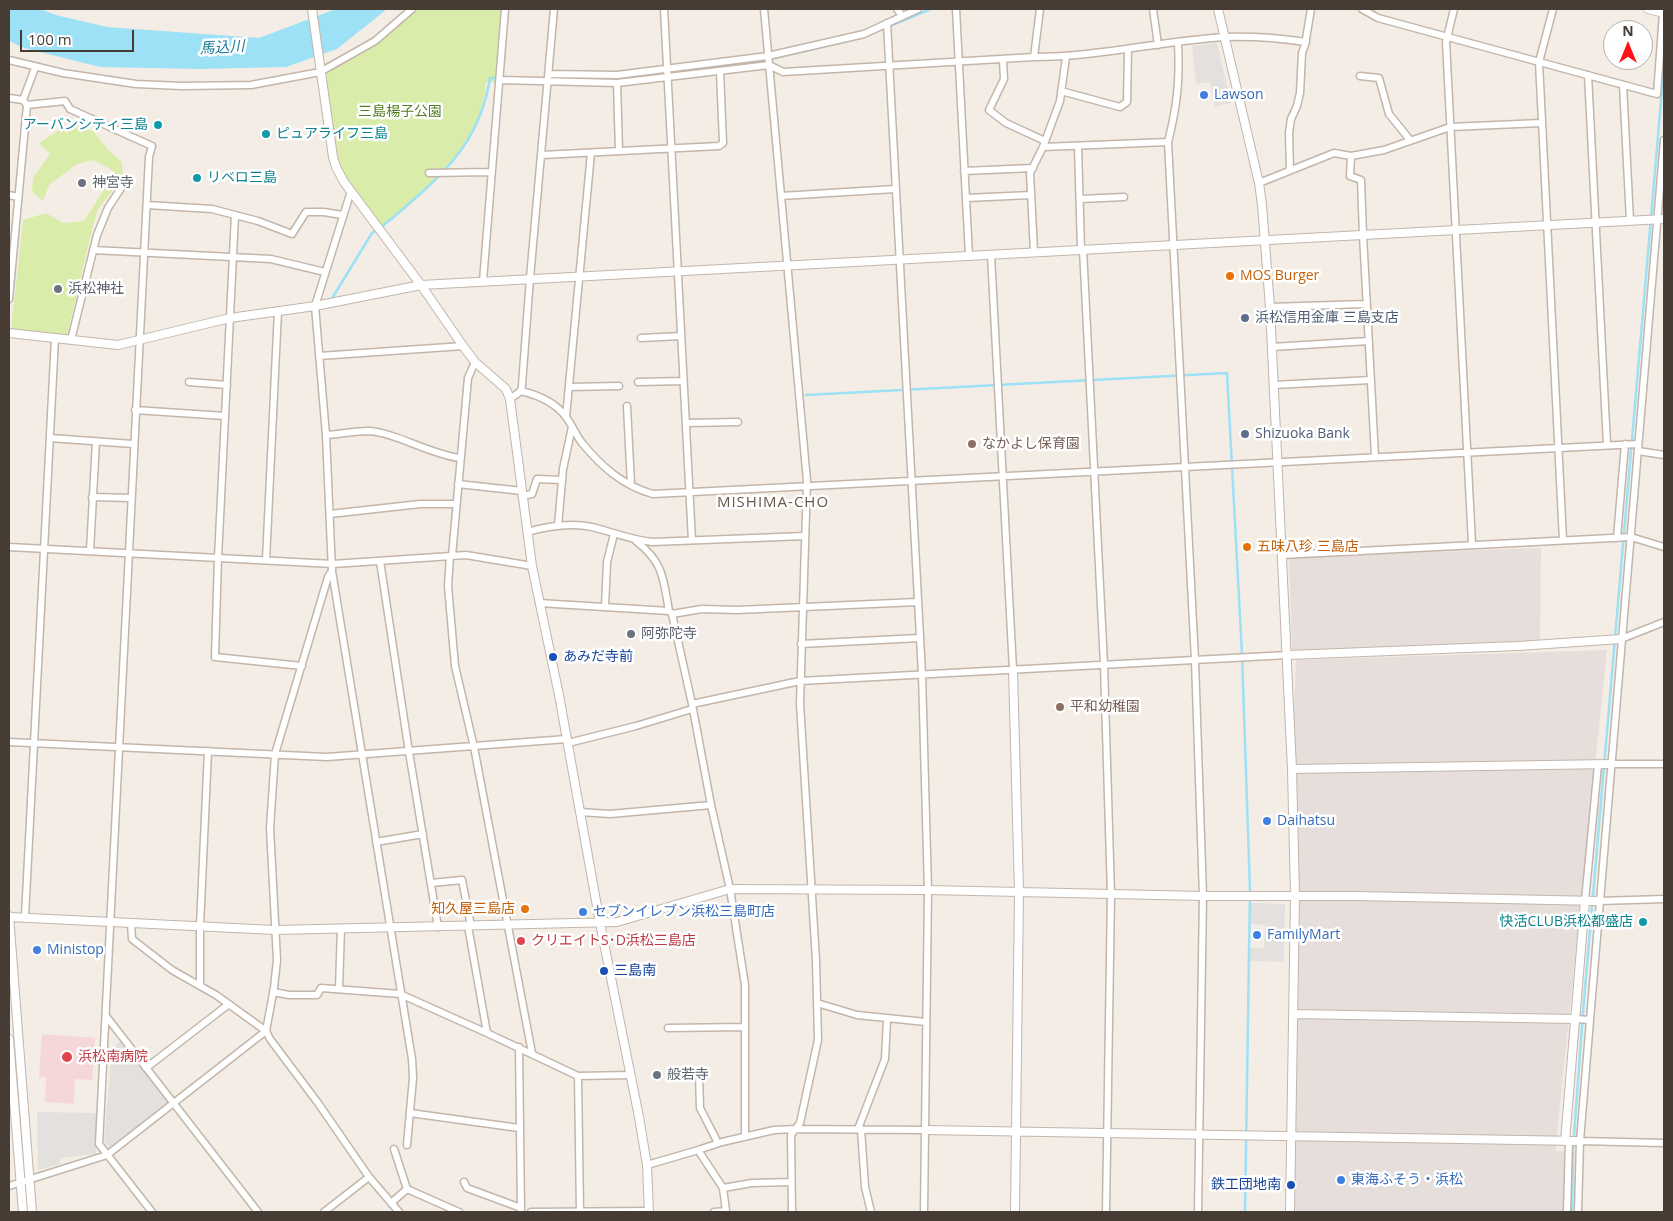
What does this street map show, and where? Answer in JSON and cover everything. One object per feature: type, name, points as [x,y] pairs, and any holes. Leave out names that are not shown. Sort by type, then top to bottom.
[{"type":"street","points":[[312,9],[333,157],[336,166],[351,191],[421,285],[463,346],[475,362],[506,389],[510,399],[538,603],[567,741],[647,1165],[649,1212],[531,1212]]},
{"type":"street","points":[[9,60],[35,68],[136,84],[252,85],[320,70],[375,41],[412,9]]},
{"type":"street","points":[[483,281],[504,9]]},
{"type":"street","points":[[521,391],[554,9]]},
{"type":"street","points":[[664,9],[692,540]]},
{"type":"street","points":[[764,9],[807,486],[800,681],[812,890],[818,1040],[800,1123],[791,1135],[792,1212]]},
{"type":"street","points":[[897,9],[902,16]]},
{"type":"street","points":[[549,74],[616,74],[768,56],[864,34],[918,9]]},
{"type":"street","points":[[956,9],[969,256]]},
{"type":"street","points":[[1034,57],[1040,9]]},
{"type":"street","points":[[1153,9],[1158,44]]},
{"type":"street","points":[[1218,9],[1259,183],[1270,307],[1288,655],[1295,896],[1290,1212]]},
{"type":"street","points":[[1290,170],[1289,134],[1291,119],[1298,106],[1302,54],[1306,42],[1311,9]]},
{"type":"street","points":[[1362,9],[1378,18],[1657,94],[1664,13],[1648,9]]},
{"type":"street","points":[[1454,9],[1446,42],[1472,544]]},
{"type":"street","points":[[1553,9],[1539,62],[1562,540]]},
{"type":"street","points":[[887,23],[922,674],[928,890],[924,1212]]},
{"type":"street","points":[[500,80],[617,83],[769,65],[783,72],[1034,57],[1066,57],[1224,37],[1253,36],[1306,42]]},
{"type":"street","points":[[1178,43],[1179,87],[1175,117],[1168,142],[1196,660],[1203,896],[1198,1212]]},
{"type":"street","points":[[1061,92],[1120,108],[1127,102],[1128,48]]},
{"type":"street","points":[[1034,252],[1030,173],[1044,144],[1060,100],[1066,57]]},
{"type":"street","points":[[1003,60],[1004,79],[989,110],[1006,123],[1044,144],[1078,146],[1168,142]]},
{"type":"street","points":[[9,299],[12,238],[18,197],[25,102],[35,68]]},
{"type":"street","points":[[542,155],[719,146],[723,143],[720,71]]},
{"type":"street","points":[[1588,75],[1607,445]]},
{"type":"street","points":[[1360,76],[1379,78],[1389,114],[1410,140]]},
{"type":"street","points":[[617,83],[619,151]]},
{"type":"street","points":[[1623,85],[1630,221]]},
{"type":"street","points":[[9,98],[25,102],[65,101],[70,109],[152,146],[149,157],[133,444],[99,1144],[152,1212]]},
{"type":"street","points":[[1259,183],[1334,153],[1351,156],[1384,150],[1450,127],[1541,123]]},
{"type":"street","points":[[1578,1212],[1580,1141],[1599,901],[1638,444],[1661,219],[1664,140]]},
{"type":"street","points":[[1078,146],[1104,665],[1111,894],[1106,1212]]},
{"type":"street","points":[[566,417],[591,152]]},
{"type":"street","points":[[1351,156],[1350,176],[1362,180],[1374,456]]},
{"type":"street","points":[[964,171],[1033,168]]},
{"type":"street","points":[[429,173],[490,172]]},
{"type":"street","points":[[71,340],[97,234],[108,208],[123,185]]},
{"type":"street","points":[[781,196],[895,189]]},
{"type":"street","points":[[351,191],[315,306],[326,435],[332,572],[412,1059],[413,1078],[407,1145]]},
{"type":"street","points":[[9,195],[18,197]]},
{"type":"street","points":[[966,198],[1032,195]]},
{"type":"street","points":[[1080,199],[1124,197]]},
{"type":"street","points":[[147,205],[206,208],[258,221],[292,234],[306,212],[342,215]]},
{"type":"street","points":[[235,215],[215,657],[302,666]]},
{"type":"street","points":[[9,333],[118,345],[230,318],[315,306],[421,285],[1661,219]]},
{"type":"street","points":[[93,250],[271,259],[325,272]]},
{"type":"street","points":[[991,255],[1013,670],[1019,892],[1015,1212]]},
{"type":"street","points":[[1270,307],[1366,304]]},
{"type":"street","points":[[266,560],[278,311]]},
{"type":"street","points":[[641,338],[681,336]]},
{"type":"street","points":[[25,917],[55,338]]},
{"type":"street","points":[[1272,347],[1369,342]]},
{"type":"street","points":[[319,356],[463,346]]},
{"type":"street","points":[[475,362],[468,378],[448,586],[455,666],[474,747],[532,1053]]},
{"type":"street","points":[[1274,385],[1370,380]]},
{"type":"street","points":[[638,382],[683,381]]},
{"type":"street","points":[[189,382],[227,385]]},
{"type":"street","points":[[570,387],[619,386]]},
{"type":"street","points":[[510,399],[521,391],[534,394],[556,406],[566,417],[581,442],[602,464],[620,480],[642,491],[653,494],[1638,444]]},
{"type":"street","points":[[627,406],[631,485]]},
{"type":"street","points":[[136,410],[225,416]]},
{"type":"street","points":[[686,423],[738,422]]},
{"type":"street","points":[[558,526],[562,480],[572,427]]},
{"type":"street","points":[[326,435],[369,431],[380,433],[442,456],[460,458]]},
{"type":"street","points":[[50,438],[133,444]]},
{"type":"street","points":[[90,551],[96,441]]},
{"type":"street","points":[[1617,538],[1625,444]]},
{"type":"street","points":[[1638,451],[1664,455]]},
{"type":"street","points":[[458,484],[532,494],[537,479],[562,480]]},
{"type":"street","points":[[92,496],[131,498]]},
{"type":"street","points":[[330,514],[420,504],[456,504]]},
{"type":"street","points":[[527,532],[558,526],[594,527],[635,540],[652,542],[805,536]]},
{"type":"street","points":[[605,607],[608,562],[614,534]]},
{"type":"street","points":[[1282,555],[1631,537],[1664,547]]},
{"type":"street","points":[[635,540],[647,550],[661,570],[692,706],[711,805],[730,889],[745,985],[746,1136]]},
{"type":"street","points":[[9,547],[333,564],[466,555],[532,566]]},
{"type":"street","points":[[380,560],[438,927]]},
{"type":"street","points":[[9,1186],[107,1155],[266,1031],[277,960],[270,828],[275,754],[328,577],[332,572]]},
{"type":"street","points":[[538,603],[671,613],[702,609],[802,608],[918,602]]},
{"type":"street","points":[[9,742],[328,757],[567,741],[636,726],[692,706],[800,681],[1288,655],[1518,646],[1622,639],[1664,622]]},
{"type":"street","points":[[801,644],[919,638]]},
{"type":"street","points":[[200,986],[200,926],[208,751]]},
{"type":"street","points":[[1292,769],[1664,764]]},
{"type":"street","points":[[1567,1212],[1567,1141],[1575,1019],[1598,765]]},
{"type":"street","points":[[580,812],[610,814],[711,805]]},
{"type":"street","points":[[376,842],[422,834]]},
{"type":"street","points":[[431,883],[462,880],[487,1033]]},
{"type":"street","points":[[32,1212],[9,916],[276,930],[600,923],[617,922],[730,889],[928,890],[1586,901],[1664,899]]},
{"type":"street","points":[[131,923],[132,939],[172,970],[229,1004],[266,1031],[369,1177],[398,1212]]},
{"type":"street","points":[[339,989],[341,928]]},
{"type":"street","points":[[273,992],[289,995],[317,995],[321,988],[400,994],[519,1047],[578,1076],[630,1075]]},
{"type":"street","points":[[817,1003],[857,1016],[926,1022]]},
{"type":"street","points":[[146,1068],[229,1004]]},
{"type":"street","points":[[1293,1014],[1590,1020]]},
{"type":"street","points":[[106,1016],[258,1212]]},
{"type":"street","points":[[871,1212],[865,1188],[859,1129],[885,1059],[887,1019]]},
{"type":"street","points":[[668,1028],[745,1027]]},
{"type":"street","points":[[9,1039],[22,1212]]},
{"type":"street","points":[[464,1182],[467,1188],[521,1210],[519,1047]]},
{"type":"street","points":[[699,1073],[700,1108],[718,1143]]},
{"type":"street","points":[[578,1076],[580,1212]]},
{"type":"street","points":[[410,1113],[519,1128]]},
{"type":"street","points":[[647,1165],[746,1136],[774,1130],[796,1129],[1664,1143]]},
{"type":"street","points":[[394,1150],[407,1189],[459,1212]]},
{"type":"street","points":[[698,1150],[723,1188],[726,1211],[714,1212]]},
{"type":"street","points":[[324,1212],[369,1177]]},
{"type":"street","points":[[723,1188],[752,1183],[791,1182]]},
{"type":"street","points":[[391,1203],[407,1189]]},
{"type":"shaded area","points":[[1217,43],[1231,103],[1215,107],[1210,82],[1196,84],[1192,46]]},
{"type":"shaded area","points":[[1541,548],[1540,642],[1292,650],[1289,557]]},
{"type":"shaded area","points":[[1607,650],[1558,1124],[1556,1151],[1565,1151],[1565,1212],[1290,1212],[1298,1023],[1298,909],[1292,781],[1296,660]]},
{"type":"shaded area","points":[[1251,903],[1285,904],[1284,962],[1250,961],[1250,948],[1264,948],[1265,925],[1251,924]]},
{"type":"shaded area","name":"浜松南病院","points":[[42,1034],[95,1038],[92,1080],[75,1079],[74,1104],[45,1102],[46,1078],[39,1077]]},
{"type":"shaded area","points":[[123,1039],[173,1103],[110,1148],[104,1141],[112,1048]]},
{"type":"shaded area","points":[[37,1112],[96,1113],[96,1154],[61,1158],[60,1164],[38,1170]]},
{"type":"green space","name":"三島楊子公園","points":[[417,9],[501,9],[495,82],[486,82],[482,105],[474,126],[463,145],[449,163],[382,227],[348,180],[338,160],[325,80],[327,73],[370,48]]},
{"type":"green space","points":[[72,122],[94,132],[110,152],[122,162],[123,177],[98,209],[67,335],[11,329],[23,220],[46,213],[63,223],[84,221],[115,172],[94,160],[77,164],[49,185],[43,201],[32,192],[33,178],[50,154],[39,143]]},
{"type":"water","name":"馬込川","points":[[9,9],[40,9],[56,15],[107,27],[259,38],[336,9],[387,9],[337,49],[286,67],[200,69],[100,67],[24,48],[9,41]]},
{"type":"waterway","points":[[868,35],[931,9]]},
{"type":"waterway","points":[[775,58],[860,38]]},
{"type":"waterway","points":[[658,73],[763,60]]},
{"type":"waterway","points":[[1572,1212],[1573,1150],[1583,1012],[1664,66]]},
{"type":"waterway","points":[[331,300],[372,233],[426,189],[463,148],[480,116],[490,78],[498,78]]},
{"type":"waterway","points":[[553,78],[608,78]]},
{"type":"waterway","points":[[806,395],[1227,373],[1242,654],[1250,891],[1245,1212]]},
{"type":"place","name":"Lawson","points":[[1204,95]]},
{"type":"place","name":"アーバンシティ三島","points":[[158,125]]},
{"type":"place","name":"ピュアライフ三島","points":[[266,134]]},
{"type":"place","name":"リベロ三島","points":[[197,178]]},
{"type":"place","name":"神宮寺","points":[[82,183]]},
{"type":"place","name":"MOS Burger","points":[[1230,276]]},
{"type":"place","name":"浜松神社","points":[[58,289]]},
{"type":"place","name":"浜松信用金庫 三島支店","points":[[1245,318]]},
{"type":"place","name":"Shizuoka Bank","points":[[1245,434]]},
{"type":"place","name":"なかよし保育園","points":[[972,444]]},
{"type":"place","name":"五味八珍 三島店","points":[[1247,547]]},
{"type":"place","name":"阿弥陀寺","points":[[631,634]]},
{"type":"place","name":"あみだ寺前","points":[[553,657]]},
{"type":"place","name":"平和幼稚園","points":[[1060,707]]},
{"type":"place","name":"Daihatsu","points":[[1267,821]]},
{"type":"place","name":"知久屋三島店","points":[[525,909]]},
{"type":"place","name":"セブンイレブン浜松三島町店","points":[[583,912]]},
{"type":"place","name":"快活CLUB浜松都盛店","points":[[1643,922]]},
{"type":"place","name":"FamilyMart","points":[[1257,935]]},
{"type":"place","name":"クリエイトS･D浜松三島店","points":[[521,941]]},
{"type":"place","name":"Ministop","points":[[37,950]]},
{"type":"place","name":"三島南","points":[[604,971]]},
{"type":"place","name":"浜松南病院","points":[[67,1057]]},
{"type":"place","name":"般若寺","points":[[657,1075]]},
{"type":"place","name":"東海ふそう・浜松","points":[[1341,1180]]},
{"type":"place","name":"鉄工団地南","points":[[1291,1185]]},
{"type":"district","name":"MISHIMA-CHO","points":[[773,503]]}]
